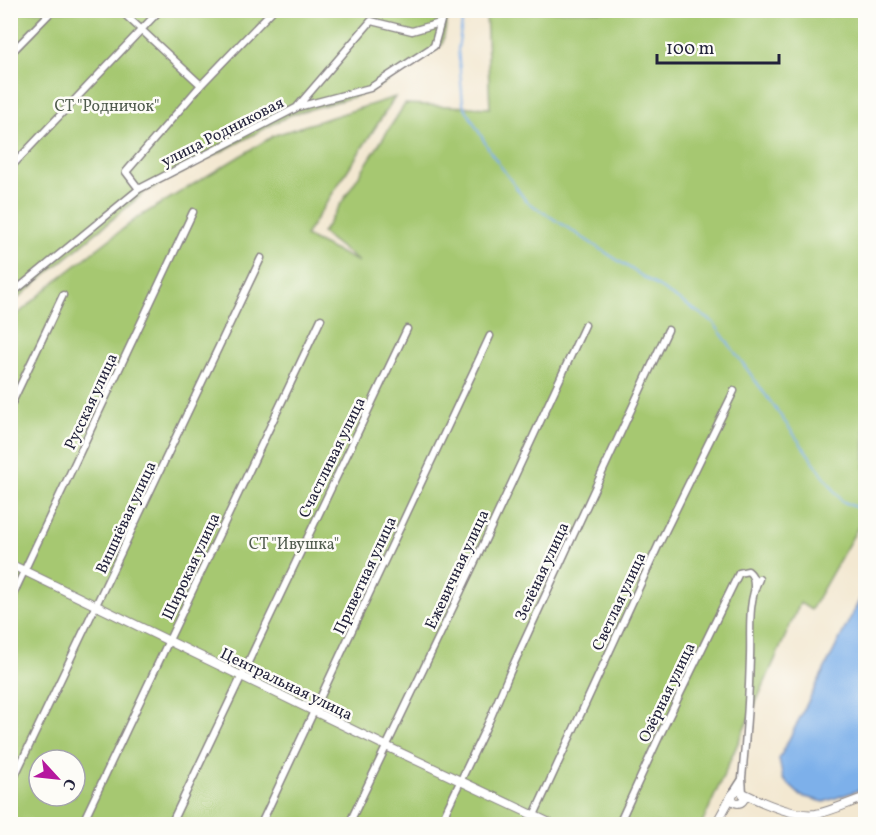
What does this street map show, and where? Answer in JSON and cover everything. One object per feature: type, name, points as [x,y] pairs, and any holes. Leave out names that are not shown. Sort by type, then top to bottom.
[{"type":"street","points":[[10,54],[53,10]]},
{"type":"street","points":[[120,10],[201,85]]},
{"type":"street","points":[[10,168],[160,10]]},
{"type":"street","points":[[139,189],[126,172],[201,85],[273,10]]},
{"type":"street","name":"улица Родниковая","points":[[10,296],[139,189],[298,107],[370,88],[434,46],[444,10]]},
{"type":"street","points":[[298,107],[371,21],[412,31],[440,23]]},
{"type":"street","name":"Русская улица","points":[[10,601],[193,212]]},
{"type":"street","name":"Вишнёвая улица","points":[[10,786],[261,258]]},
{"type":"street","points":[[10,408],[63,295]]},
{"type":"street","name":"Широкая улица","points":[[82,825],[321,319]]},
{"type":"street","name":"Ежевичная улица","points":[[349,825],[585,325]]},
{"type":"street","name":"Счастливая улица","points":[[171,825],[407,329]]},
{"type":"street","name":"Зелёная улица","points":[[440,825],[669,330]]},
{"type":"street","name":"Приветная улица","points":[[261,825],[489,336]]},
{"type":"street","name":"Светлая улица","points":[[530,825],[659,544],[734,391]]},
{"type":"street","name":"Центральная улица","points":[[10,564],[552,825]]},
{"type":"street","name":"Озёрная улица","points":[[619,825],[739,573],[748,571],[752,574],[754,588]]},
{"type":"street","points":[[720,816],[744,798],[742,778],[751,608],[754,588],[759,579]]},
{"type":"street","points":[[716,825],[742,778]]},
{"type":"street","points":[[732,794],[738,790],[760,802],[795,812],[814,814],[866,797]]},
{"type":"street","points":[[732,794],[734,801],[738,803],[760,802]]},
{"type":"green space","name":"СТ \"Родничок\"","points":[[11,11],[449,11],[442,45],[370,92],[290,115],[145,192],[11,304]]},
{"type":"green space","name":"СТ \"Ивушка\"","points":[[486,11],[865,11],[865,515],[811,610],[800,603],[702,824],[11,824],[10,321],[57,280],[137,218],[275,135],[395,97],[305,236],[359,262],[322,233],[405,104],[490,108]]},
{"type":"water","points":[[865,589],[865,788],[824,802],[801,796],[783,779],[779,759]]},
{"type":"waterway","points":[[464,10],[458,49],[463,104],[491,153],[526,201],[713,322],[842,501],[866,512]]}]
